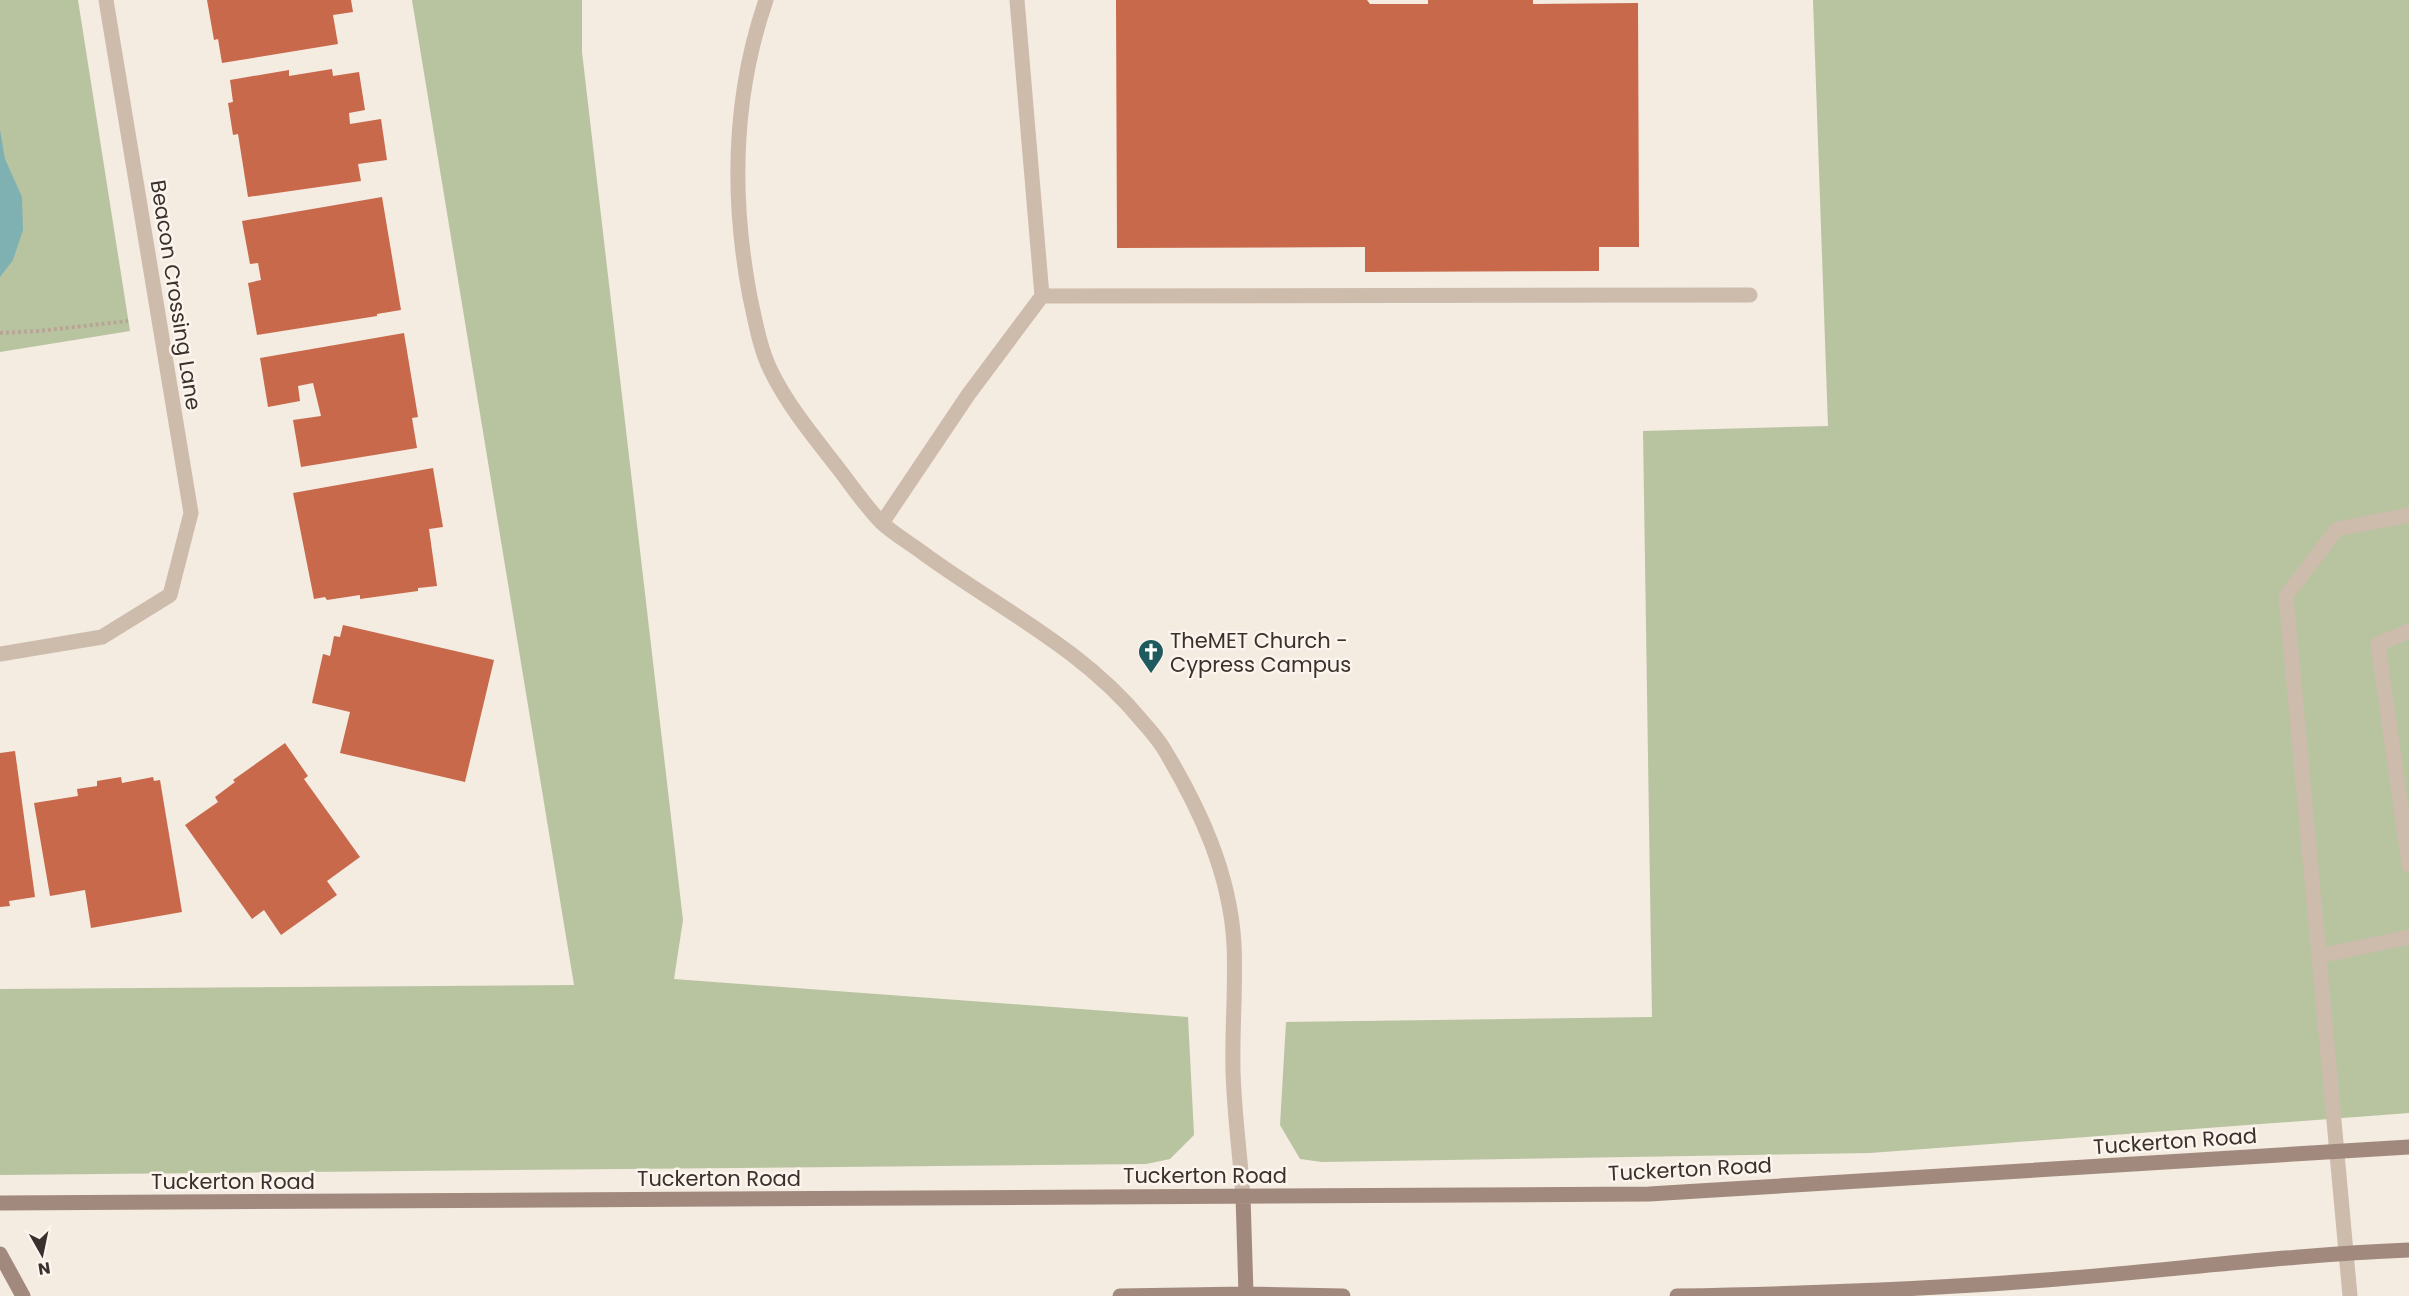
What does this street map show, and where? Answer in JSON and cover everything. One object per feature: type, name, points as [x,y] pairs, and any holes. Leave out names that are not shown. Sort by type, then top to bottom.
[{"type":"main road","name":"Tuckerton Road","points":[[0,1203],[1649,1194],[2409,1147]]},
{"type":"main road","points":[[1243,1196],[1246,1295]]},
{"type":"main road","points":[[1677,1296],[2032,1281],[2346,1252],[2409,1250]]},
{"type":"main road","points":[[0,1254],[23,1296]]},
{"type":"main road","points":[[1120,1296],[1343,1296]]},
{"type":"street","name":"Beacon Crossing Lane","points":[[0,654],[102,637],[170,595],[190,513],[106,0]]},
{"type":"street","points":[[766,0],[753,37],[743,92],[737,147],[738,214],[743,259],[753,314],[769,368],[797,415],[882,523],[973,589],[1046,634],[1092,669],[1129,705],[1161,744],[1207,830],[1220,867],[1234,941],[1233,1071],[1243,1196]]},
{"type":"street","points":[[882,523],[968,395],[1042,296],[1017,0]]},
{"type":"street","points":[[1042,296],[1750,295]]},
{"type":"street","points":[[2350,1296],[2286,596],[2337,529],[2409,515]]},
{"type":"street","points":[[2409,631],[2378,644],[2409,866]]},
{"type":"street","points":[[2319,956],[2409,938]]},
{"type":"path","points":[[0,333],[39,331],[158,317]]},
{"type":"green space","points":[[0,0],[78,0],[130,331],[0,352]]},
{"type":"green space","points":[[412,0],[582,0],[582,52],[683,920],[674,979],[1188,1017],[1194,1135],[1170,1159],[1146,1164],[0,1175],[0,989],[574,985]]},
{"type":"green space","points":[[1813,0],[2409,0],[2409,1113],[1870,1153],[1322,1162],[1300,1159],[1280,1125],[1286,1022],[1652,1017],[1643,431],[1828,426]]},
{"type":"water","points":[[0,130],[5,159],[22,197],[23,230],[13,260],[0,277]]},
{"type":"building","points":[[207,0],[351,0],[353,12],[333,15],[338,44],[222,63],[218,39],[214,40]]},
{"type":"building","points":[[1116,0],[1367,0],[1370,4],[1428,4],[1428,0],[1533,0],[1533,4],[1638,3],[1639,247],[1599,247],[1599,271],[1365,272],[1365,247],[1117,248]]},
{"type":"building","points":[[332,69],[333,76],[359,72],[365,110],[349,113],[350,124],[381,119],[387,160],[358,164],[361,181],[248,197],[238,134],[233,135],[228,103],[233,102],[230,80],[289,70],[289,76]]},
{"type":"building","points":[[382,197],[401,310],[377,314],[377,316],[257,335],[248,283],[261,280],[258,263],[250,264],[242,221]]},
{"type":"building","points":[[404,333],[418,417],[412,418],[417,448],[301,467],[293,420],[321,416],[313,383],[298,386],[300,401],[268,407],[260,358]]},
{"type":"building","points":[[433,468],[443,527],[429,529],[437,586],[360,599],[360,595],[327,600],[325,597],[314,599],[293,493]]},
{"type":"building","points":[[343,625],[494,660],[465,782],[340,753],[350,712],[312,703],[323,654],[330,656],[334,636],[340,637]]},
{"type":"building","points":[[285,743],[308,776],[304,779],[360,857],[327,881],[337,895],[281,935],[264,910],[252,919],[185,825],[218,802],[215,797],[235,782],[233,780]]},
{"type":"building","points":[[15,751],[35,897],[9,901],[10,906],[0,907],[0,753]]},
{"type":"building","points":[[121,777],[122,783],[153,777],[154,781],[160,780],[182,912],[91,928],[85,890],[50,896],[34,803],[78,796],[77,789],[97,786],[97,781]]},
{"type":"place","name":"TheMET Church - Cypress Campus","points":[[1151,675]]}]
